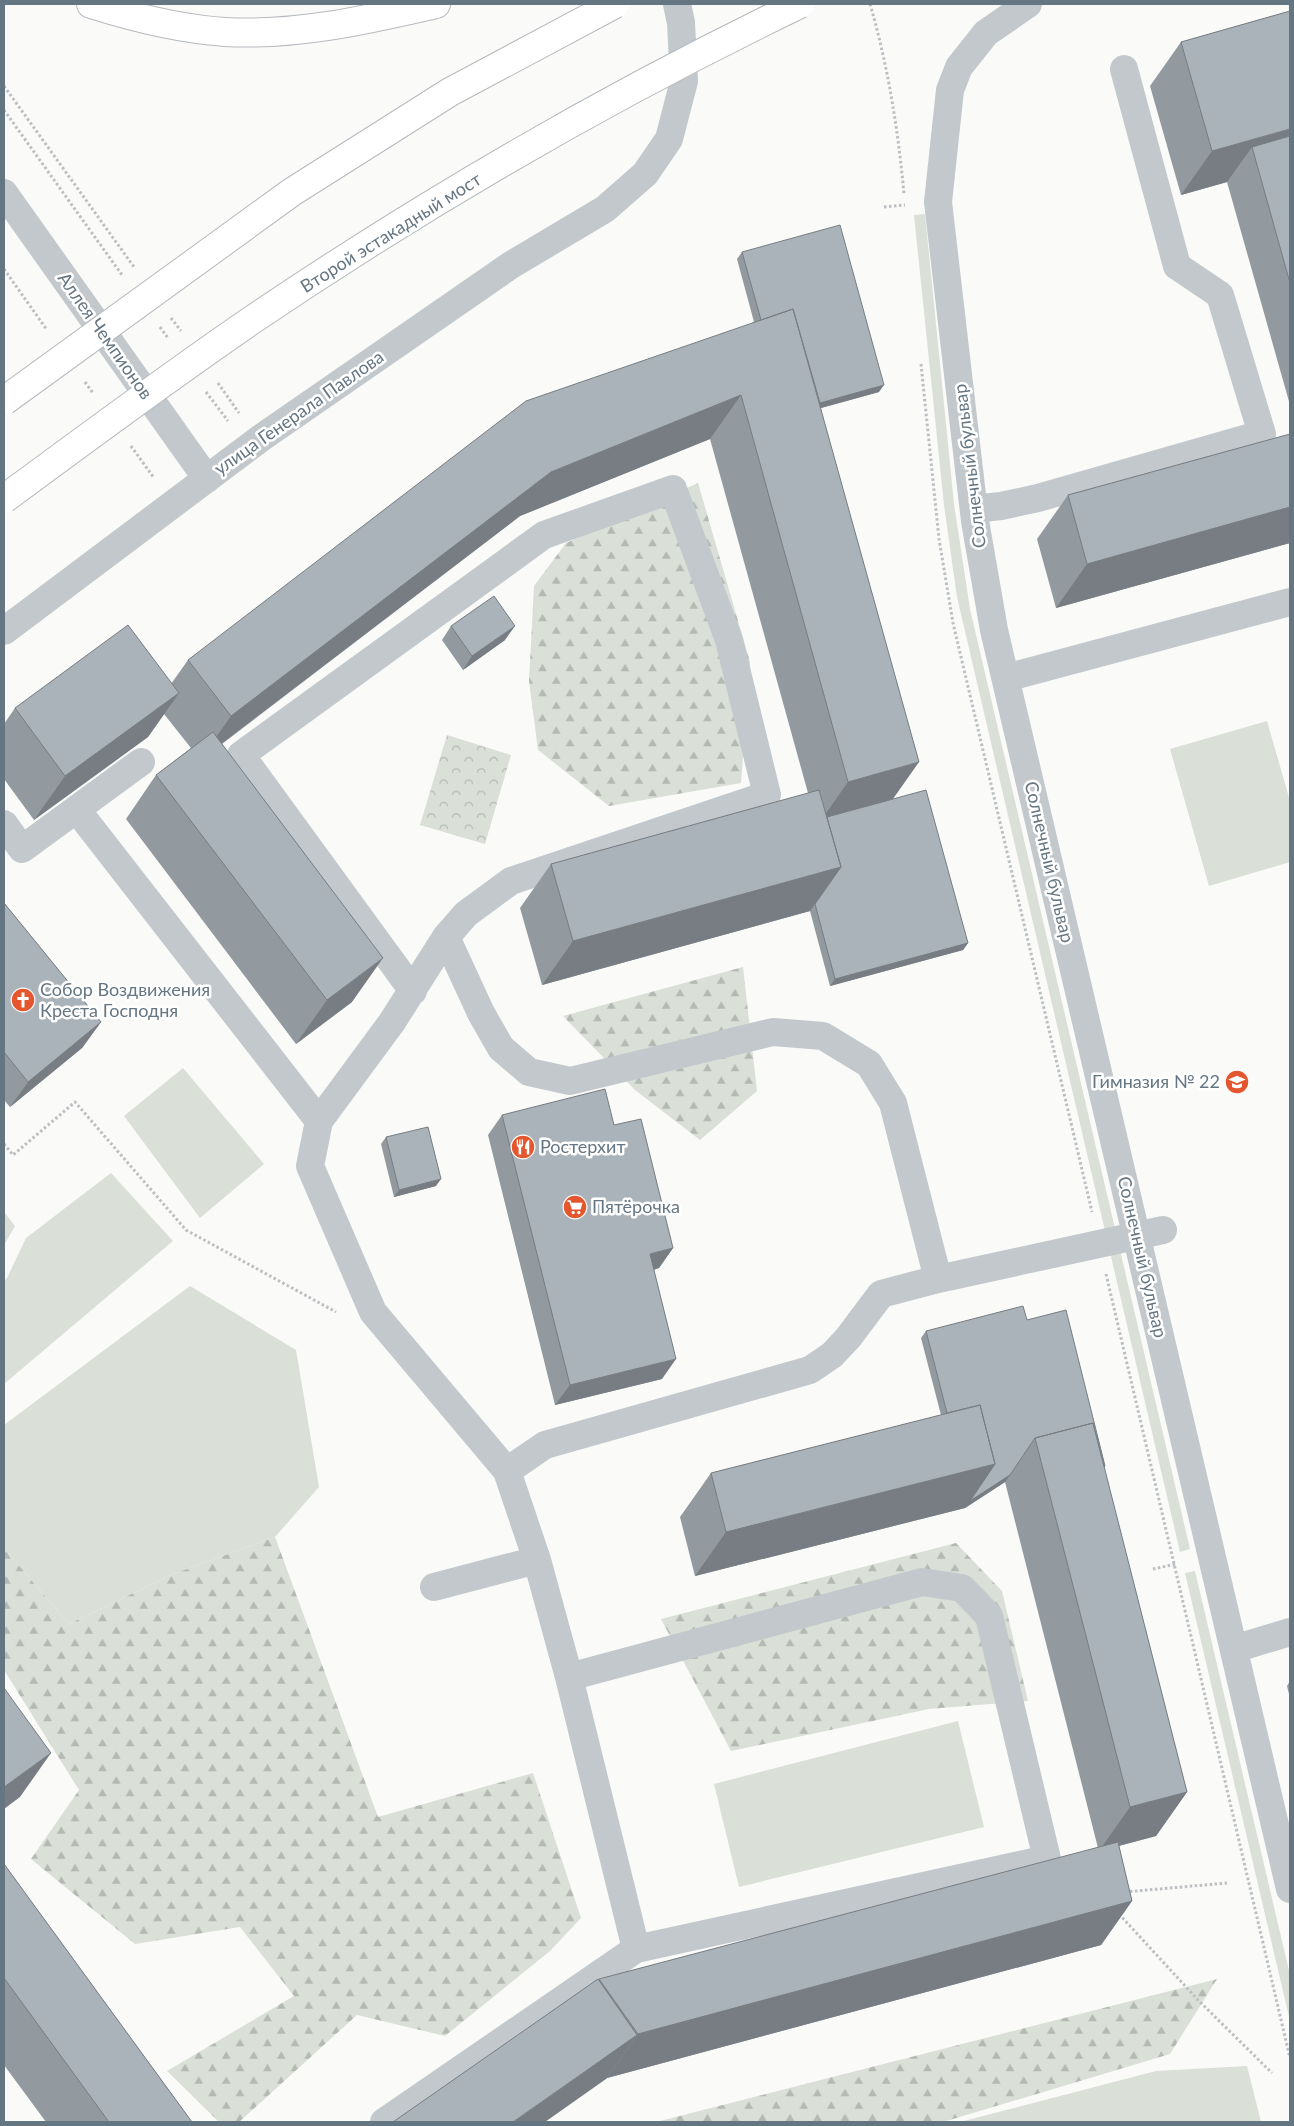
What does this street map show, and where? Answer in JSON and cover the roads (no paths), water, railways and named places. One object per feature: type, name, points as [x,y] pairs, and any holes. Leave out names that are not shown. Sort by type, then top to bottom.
[{"type":"main road","points":[[91,4],[121,13],[223,32],[258,33],[295,31],[340,25],[436,4]]},
{"type":"main road","points":[[4,401],[292,192],[450,92],[615,4]]},
{"type":"main road","name":"Второй эстакадный мост","points":[[4,499],[242,327],[433,205],[690,59],[800,4]]},
{"type":"street","name":"улица Генерала Павлова","points":[[4,631],[269,432],[511,265],[605,209],[645,174],[669,139],[684,81],[681,23],[677,4]]},
{"type":"street","name":"Солнечный бульвар","points":[[1028,4],[1022,6],[986,33],[959,67],[950,90],[938,202],[974,509],[986,592],[1290,1889]]},
{"type":"street","points":[[974,509],[1001,506],[1038,498],[1262,434],[1220,295],[1177,266],[1124,69]]},
{"type":"street","name":"Аллея Чемпионов","points":[[4,193],[206,479]]},
{"type":"street","points":[[413,991],[241,755],[544,535],[673,489],[729,640],[767,795],[510,881],[466,914],[446,937],[413,991],[319,1121],[310,1166],[373,1312],[507,1470],[537,1560],[569,1677],[636,1949]]},
{"type":"street","points":[[1006,678],[1290,602]]},
{"type":"street","points":[[4,824],[22,849],[141,762]]},
{"type":"street","points":[[77,810],[319,1121]]},
{"type":"street","points":[[446,937],[481,1013],[501,1048],[529,1072],[570,1081],[773,1032],[823,1036],[869,1064],[893,1102],[938,1279]]},
{"type":"street","points":[[507,1470],[545,1445],[810,1370],[832,1355],[848,1338],[880,1294],[938,1279],[1163,1230]]},
{"type":"street","points":[[434,1587],[537,1560]]},
{"type":"street","points":[[384,2122],[636,1949],[1046,1859],[989,1616],[962,1588],[922,1582],[569,1677]]},
{"type":"street","points":[[1234,1649],[1290,1632]]},
{"type":"place","name":"Собор Воздвижения Креста Господня","points":[[23,1000]]},
{"type":"place","name":"Гимназия № 22","points":[[1237,1082]]},
{"type":"place","name":"Ростерхит","points":[[523,1147]]},
{"type":"place","name":"Пятёрочка","points":[[575,1207]]}]
